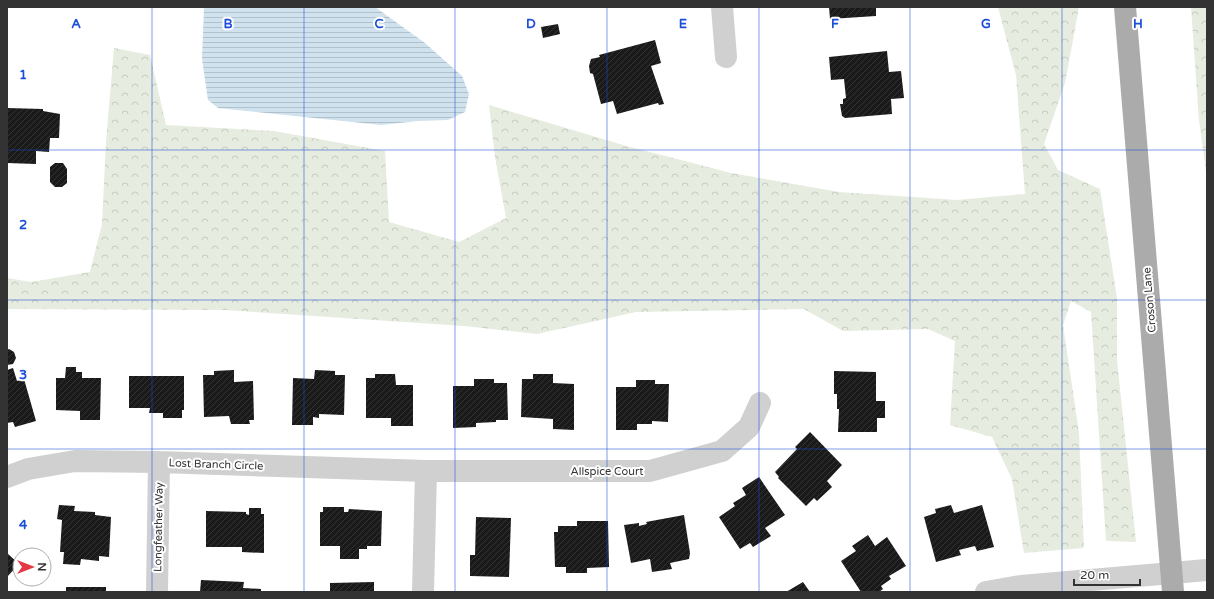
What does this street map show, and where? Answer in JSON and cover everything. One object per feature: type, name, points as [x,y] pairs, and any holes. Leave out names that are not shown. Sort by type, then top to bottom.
[{"type":"main road","name":"Croson Lane","points":[[1125,7],[1172,582]]},
{"type":"street","points":[[722,7],[726,57]]},
{"type":"street","name":"Allspice Court","points":[[426,471],[650,471],[722,451],[749,427],[760,403]]},
{"type":"street","name":"Lost Branch Circle","points":[[7,477],[28,469],[76,461],[159,462],[426,471]]},
{"type":"street","name":"Longfeather Way","points":[[157,592],[159,462]]},
{"type":"street","points":[[423,592],[426,471]]},
{"type":"street","points":[[986,592],[1020,586],[1172,582],[1207,570]]},
{"type":"green space","points":[[998,7],[1079,7],[1065,83],[1044,144],[1058,170],[1100,189],[1117,298],[1117,360],[1136,542],[1106,541],[1091,312],[1071,301],[1063,325],[1079,433],[1084,548],[1024,553],[1012,479],[992,437],[950,425],[955,341],[928,329],[843,331],[804,309],[636,312],[537,334],[464,326],[226,310],[7,309],[7,278],[31,282],[90,272],[102,224],[106,142],[114,48],[150,55],[166,125],[274,131],[385,151],[389,222],[459,242],[506,218],[495,157],[489,105],[623,145],[731,173],[839,192],[957,200],[1025,194],[1016,75]]},
{"type":"green space","points":[[1191,7],[1207,7],[1207,180],[1199,120]]},
{"type":"water","points":[[204,7],[375,7],[425,43],[462,76],[469,94],[465,112],[448,120],[418,121],[381,125],[218,108],[208,100],[202,59]]},
{"type":"building","points":[[829,7],[876,7],[876,16],[830,19]]},
{"type":"building","points":[[558,24],[560,34],[543,38],[541,27]]},
{"type":"building","points":[[655,40],[661,63],[651,66],[664,104],[659,105],[658,103],[617,114],[613,101],[601,104],[593,74],[590,73],[589,66],[591,59],[600,57],[599,55]]},
{"type":"building","points":[[887,51],[889,72],[901,71],[904,98],[891,99],[892,114],[845,118],[842,116],[840,104],[843,104],[843,99],[846,98],[844,79],[831,80],[829,57]]},
{"type":"building","points":[[7,108],[43,109],[43,111],[60,114],[59,138],[50,138],[49,152],[36,151],[36,164],[7,163]]},
{"type":"building","points":[[55,163],[63,163],[67,169],[67,183],[62,187],[55,187],[50,182],[50,167]]},
{"type":"building","points":[[9,349],[14,352],[16,358],[13,364],[7,365],[7,350]]},
{"type":"building","points":[[66,367],[76,367],[76,372],[82,372],[82,378],[101,378],[100,420],[80,420],[80,411],[56,410],[56,378],[65,378]]},
{"type":"building","points":[[13,368],[17,381],[24,379],[36,421],[15,427],[13,422],[7,423],[7,370]]},
{"type":"building","points":[[234,370],[234,382],[253,381],[254,420],[249,420],[250,424],[231,424],[229,416],[204,417],[203,375],[214,375],[214,371]]},
{"type":"building","points":[[315,370],[335,371],[335,375],[345,375],[344,415],[319,414],[319,418],[313,417],[313,425],[292,425],[293,378],[314,379]]},
{"type":"building","points":[[834,371],[876,372],[876,401],[885,401],[885,418],[877,418],[877,432],[838,432],[839,409],[837,409],[837,394],[834,394]]},
{"type":"building","points":[[375,374],[395,374],[396,385],[413,385],[413,426],[391,426],[391,418],[366,418],[366,378],[375,378]]},
{"type":"building","points":[[533,374],[553,374],[553,383],[574,384],[574,430],[553,429],[553,419],[521,417],[522,379],[533,379]]},
{"type":"building","points":[[129,376],[184,376],[184,410],[182,410],[182,418],[163,418],[163,413],[149,413],[150,408],[129,408]]},
{"type":"building","points":[[474,379],[494,379],[494,383],[507,383],[508,420],[476,423],[476,427],[453,428],[453,386],[474,386]]},
{"type":"building","points":[[636,380],[655,380],[655,384],[669,384],[668,422],[652,421],[652,424],[637,424],[637,430],[616,430],[616,387],[636,387]]},
{"type":"building","points":[[810,432],[842,465],[827,481],[832,487],[817,501],[814,498],[806,506],[778,478],[779,477],[775,472],[797,449],[795,447]]},
{"type":"building","points":[[759,477],[785,515],[765,528],[771,536],[753,547],[750,543],[740,549],[719,517],[735,506],[733,503],[746,495],[742,488]]},
{"type":"building","points":[[59,505],[75,506],[74,511],[95,512],[95,515],[111,517],[109,557],[99,556],[99,561],[81,559],[80,565],[63,564],[64,552],[60,552],[62,520],[57,519]]},
{"type":"building","points":[[951,505],[954,513],[982,505],[994,547],[977,551],[975,546],[959,550],[961,555],[936,562],[924,517],[936,513],[935,509]]},
{"type":"building","points":[[323,507],[344,507],[344,512],[348,512],[349,509],[382,511],[381,546],[367,546],[367,549],[359,549],[359,559],[340,559],[340,546],[320,546],[320,512],[323,512]]},
{"type":"building","points":[[249,508],[261,508],[261,514],[264,514],[264,553],[242,552],[242,547],[206,547],[206,511],[246,512],[246,514],[249,515]]},
{"type":"building","points":[[684,515],[690,553],[689,559],[670,563],[672,569],[652,572],[650,559],[631,563],[624,525],[639,523],[639,526],[647,524],[646,522]]},
{"type":"building","points":[[476,517],[511,518],[509,577],[470,576],[470,555],[475,555]]},
{"type":"building","points":[[577,521],[608,521],[609,567],[587,568],[587,573],[566,573],[566,567],[555,567],[554,532],[558,532],[558,526],[577,526]]},
{"type":"building","points":[[868,535],[875,546],[887,537],[906,566],[889,576],[891,579],[881,586],[883,589],[879,592],[861,592],[841,561],[856,551],[852,546]]},
{"type":"building","points":[[7,553],[12,558],[12,572],[7,577]]},
{"type":"building","points":[[201,580],[244,582],[243,588],[261,589],[261,592],[200,592]]},
{"type":"building","points":[[374,582],[374,592],[330,592],[330,583]]},
{"type":"building","points":[[803,582],[810,592],[786,592]]},
{"type":"building","points":[[66,587],[106,587],[106,592],[66,592]]}]
